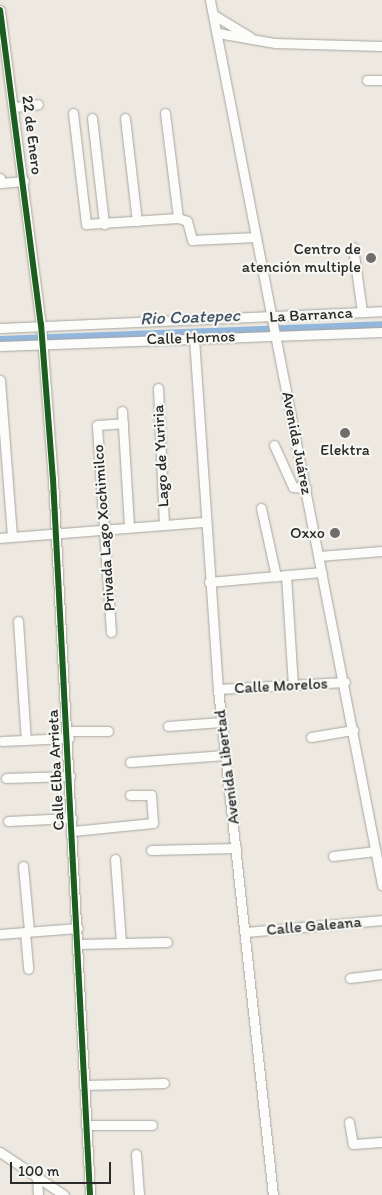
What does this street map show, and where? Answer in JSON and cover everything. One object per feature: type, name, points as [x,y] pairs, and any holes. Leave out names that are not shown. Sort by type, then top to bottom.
[{"type":"street","name":"Avenida Juárez","points":[[210,0],[218,33],[318,556],[345,682],[382,886]]},
{"type":"street","name":"22 de Enero","points":[[0,10],[15,107],[43,342]]},
{"type":"street","points":[[214,15],[255,40]]},
{"type":"street","points":[[218,33],[255,40],[382,46]]},
{"type":"street","points":[[368,80],[382,80]]},
{"type":"street","points":[[15,107],[38,104]]},
{"type":"street","points":[[73,113],[84,220],[90,226],[178,218],[187,221],[192,240],[256,237]]},
{"type":"street","points":[[165,113],[178,218]]},
{"type":"street","points":[[92,118],[104,224]]},
{"type":"street","points":[[125,118],[138,221]]},
{"type":"street","points":[[0,178],[0,190]]},
{"type":"street","points":[[1,183],[24,181]]},
{"type":"street","points":[[353,247],[362,312]]},
{"type":"street","name":"La Barranca","points":[[0,328],[41,325],[273,320],[382,312]]},
{"type":"street","name":"Calle Hornos","points":[[0,346],[43,342],[382,332]]},
{"type":"street","name":"Avenida Libertad","points":[[194,338],[204,522],[221,722],[246,932],[273,1195]]},
{"type":"street","name":"Calle Elba Arrieta","points":[[43,342],[57,533],[90,1195]]},
{"type":"street","points":[[0,380],[12,536]]},
{"type":"street","name":"Lago de Yuriria","points":[[158,388],[164,524]]},
{"type":"street","points":[[122,411],[129,527]]},
{"type":"street","name":"Privada Lago Xochimilco","points":[[111,632],[98,424],[123,423]]},
{"type":"street","points":[[274,445],[293,487],[306,488]]},
{"type":"street","points":[[261,508],[276,576]]},
{"type":"street","points":[[0,538],[105,528],[204,522]]},
{"type":"street","points":[[318,556],[382,551]]},
{"type":"street","points":[[209,582],[322,572]]},
{"type":"street","points":[[286,576],[293,685]]},
{"type":"street","points":[[18,620],[26,740]]},
{"type":"street","name":"Calle Morelos","points":[[218,689],[345,682]]},
{"type":"street","points":[[168,726],[221,722]]},
{"type":"street","points":[[311,737],[353,730]]},
{"type":"street","points":[[2,741],[108,731]]},
{"type":"street","points":[[130,762],[225,755]]},
{"type":"street","points":[[6,778],[70,776]]},
{"type":"street","points":[[73,831],[153,823],[151,795],[130,795]]},
{"type":"street","points":[[8,821],[72,818]]},
{"type":"street","points":[[151,850],[236,848]]},
{"type":"street","points":[[333,856],[376,851]]},
{"type":"street","points":[[115,859],[121,942]]},
{"type":"street","points":[[23,866],[28,969]]},
{"type":"street","name":"Calle Galeana","points":[[246,932],[382,920]]},
{"type":"street","points":[[0,934],[78,928]]},
{"type":"street","points":[[78,944],[167,942]]},
{"type":"street","points":[[350,978],[382,974]]},
{"type":"street","points":[[85,1085],[164,1083]]},
{"type":"street","points":[[350,1122],[353,1144],[382,1142]]},
{"type":"street","points":[[87,1126],[152,1125]]},
{"type":"street","points":[[0,1152],[64,1195]]},
{"type":"street","points":[[136,1154],[139,1195]]},
{"type":"street","points":[[37,1176],[38,1195]]},
{"type":"waterway","name":"Rio Coatepec","points":[[0,342],[382,327]]},
{"type":"cycle path","points":[[0,10],[41,324],[53,479],[90,1195]]},
{"type":"place","name":"Centro de atención multiple","points":[[371,258]]},
{"type":"place","name":"Elektra","points":[[345,433]]},
{"type":"place","name":"Oxxo","points":[[335,533]]}]
